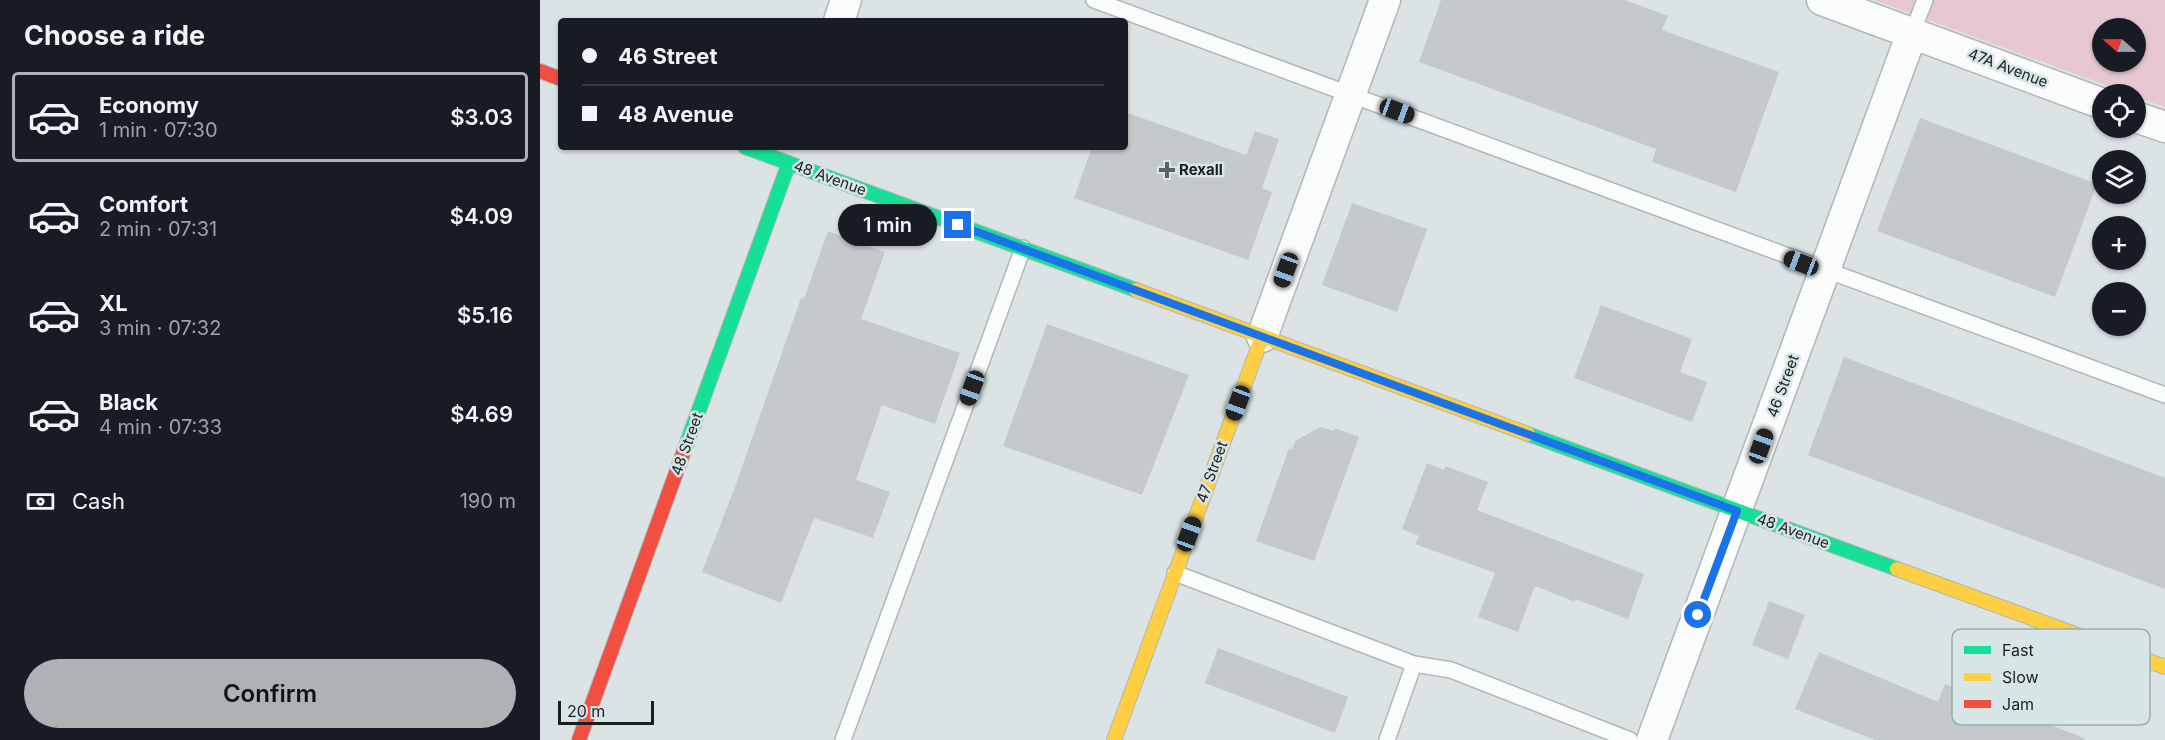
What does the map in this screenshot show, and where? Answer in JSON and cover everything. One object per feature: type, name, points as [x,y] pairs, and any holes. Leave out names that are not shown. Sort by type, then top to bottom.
[{"type":"street","points":[[840,18],[846,0]]},
{"type":"street","name":"47 Street","points":[[1114,740],[1384,0]]},
{"type":"street","name":"47A Avenue","points":[[1822,0],[2092,100]]},
{"type":"street","name":"46 Street","points":[[1652,740],[1912,33]]},
{"type":"street","points":[[540,71],[558,78]]},
{"type":"street","points":[[2146,121],[2165,128]]},
{"type":"street","name":"48 Avenue","points":[[762,150],[791,155],[1023,248],[2061,629]]},
{"type":"street","name":"48 Street","points":[[579,740],[791,155]]},
{"type":"street","name":"48 Avenue","points":[[2150,662],[2165,667]]},
{"type":"lane","points":[[1094,0],[1351,93],[1825,272],[2165,395]]},
{"type":"lane","points":[[1912,33],[1924,0]]},
{"type":"lane","points":[[843,740],[1023,248]]},
{"type":"lane","points":[[1175,573],[1414,664],[1450,670],[1630,740]]},
{"type":"lane","points":[[1388,740],[1414,664]]},
{"type":"shaded area","points":[[1874,0],[2165,0],[2165,107],[2146,100],[2146,84],[2103,84]]},
{"type":"building","points":[[1441,0],[1625,0],[1668,16],[1662,30],[1779,72],[1736,192],[1652,162],[1656,149],[1419,62]]},
{"type":"building","points":[[1128,113],[1246,155],[1255,131],[1279,139],[1262,188],[1272,192],[1248,260],[1074,198],[1091,150],[1128,150]]},
{"type":"building","points":[[1920,118],[2092,182],[2092,197],[2055,297],[1877,231]]},
{"type":"building","points":[[1352,203],[1427,229],[1397,312],[1322,285]]},
{"type":"building","points":[[828,231],[885,252],[861,319],[960,353],[935,424],[882,405],[856,480],[890,492],[873,538],[814,518],[781,603],[702,572],[735,487],[801,298],[804,299]]},
{"type":"building","points":[[1601,305],[1692,339],[1680,372],[1707,382],[1692,422],[1574,378]]},
{"type":"building","points":[[1047,324],[1189,375],[1142,495],[1003,446]]},
{"type":"building","points":[[1844,357],[2165,478],[2165,589],[1808,455]]},
{"type":"building","points":[[1320,427],[1334,431],[1335,428],[1359,437],[1314,561],[1256,541],[1289,448],[1292,450],[1295,441]]},
{"type":"building","points":[[1427,463],[1444,470],[1445,466],[1488,482],[1477,510],[1644,574],[1628,619],[1535,586],[1518,632],[1478,617],[1495,573],[1415,544],[1419,536],[1402,529]]},
{"type":"building","points":[[1769,601],[1805,615],[1788,659],[1752,645]]},
{"type":"building","points":[[1218,648],[1348,697],[1335,733],[1205,683]]},
{"type":"building","points":[[1819,652],[1938,702],[1945,684],[1952,687],[1952,725],[2051,725],[2084,738],[2084,740],[1875,740],[1795,709]]},
{"type":"traffic: fast","points":[[753,150],[1136,290]]},
{"type":"traffic: fast","points":[[684,451],[789,163]]},
{"type":"traffic: fast","points":[[1528,434],[1897,569]]},
{"type":"traffic: slow","points":[[1136,290],[1528,434]]},
{"type":"traffic: slow","points":[[1114,740],[1262,337]]},
{"type":"traffic: slow","points":[[1897,569],[2061,629]]},
{"type":"traffic: slow","points":[[2150,662],[2165,667]]},
{"type":"traffic: jam","points":[[540,71],[558,78]]},
{"type":"traffic: jam","points":[[579,740],[684,451]]},
{"type":"place","name":"Rexall","points":[[1167,170]]},
{"type":"route","points":[[958,225],[1737,511],[1698,615]]}]
